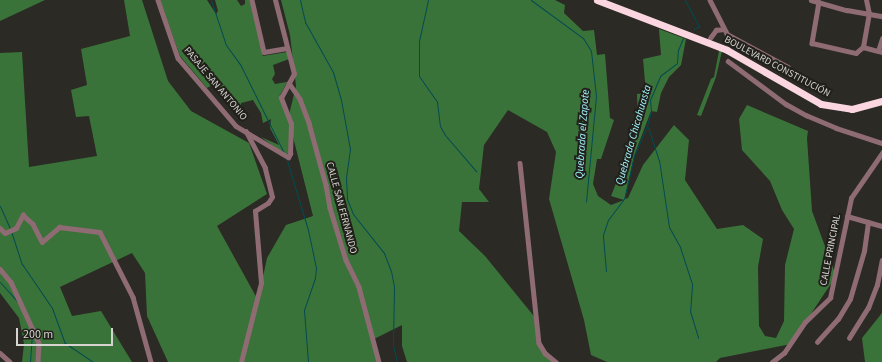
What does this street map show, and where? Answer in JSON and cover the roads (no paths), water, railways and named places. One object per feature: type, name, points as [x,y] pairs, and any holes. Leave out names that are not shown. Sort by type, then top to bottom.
[{"type":"highway","name":"BOULEVARD CONSTITUCIÓN","points":[[597,0],[727,50],[821,104],[852,109],[882,101]]},
{"type":"highway","name":"BOULEVARD CONSTITUCIÓN","points":[[610,0],[710,38],[747,56],[827,102],[856,104],[882,96]]},
{"type":"street","name":"PASAJE SAN ANTONIO","points":[[158,0],[178,58],[232,122],[246,132],[278,149],[286,158],[289,157],[291,124],[281,98],[289,83]]},
{"type":"street","points":[[252,0],[264,52],[287,48]]},
{"type":"street","points":[[275,0],[294,74],[289,83]]},
{"type":"street","points":[[710,0],[723,29],[727,34],[788,67]]},
{"type":"street","points":[[811,0],[882,16]]},
{"type":"street","points":[[819,2],[812,43],[856,53],[863,47],[869,14],[866,0]]},
{"type":"street","points":[[710,38],[716,30],[723,29]]},
{"type":"street","points":[[863,47],[880,51],[882,39]]},
{"type":"street","points":[[728,61],[786,104],[806,115],[836,128],[882,143]]},
{"type":"street","name":"CALLE SAN FERNANDO","points":[[289,83],[300,99],[309,124],[326,185],[330,208],[346,260],[357,280],[380,362]]},
{"type":"street","points":[[241,362],[261,283],[255,210],[268,203],[272,196],[265,168],[246,132]]},
{"type":"street","name":"CALLE PRINCIPAL","points":[[772,362],[784,353],[805,322],[830,298],[851,198],[882,153]]},
{"type":"street","points":[[520,163],[539,343],[545,353],[556,362]]},
{"type":"street","points":[[0,228],[5,233],[18,227],[23,215],[33,224],[42,242],[59,227],[100,232],[133,297],[152,362]]},
{"type":"street","points":[[847,216],[882,226]]},
{"type":"street","points":[[817,342],[838,320],[850,299],[864,251],[868,222]]},
{"type":"street","points":[[849,338],[868,308],[877,285],[882,260]]},
{"type":"street","points":[[0,269],[11,282],[39,343],[38,362]]},
{"type":"street","points":[[0,353],[10,362]]},
{"type":"waterway","points":[[211,0],[226,45],[240,64],[284,153]]},
{"type":"waterway","points":[[300,0],[305,22],[333,72],[341,100],[350,149],[346,178],[347,199],[353,214],[384,253],[391,271],[394,286],[393,345],[397,362]]},
{"type":"waterway","points":[[428,0],[419,41],[419,76],[437,102],[440,126],[445,135],[476,171]]},
{"type":"waterway","name":"Quebrada el Zapote","points":[[531,0],[583,38],[591,51],[596,96],[586,202]]},
{"type":"waterway","name":"Quebrada Chicahuasta","points":[[685,0],[699,26],[694,29]]},
{"type":"waterway","name":"Quebrada Chicahuasta","points":[[606,271],[603,235],[608,220],[624,199],[634,156],[647,126],[651,111],[650,100],[660,76],[677,63],[678,50],[684,36]]},
{"type":"waterway","points":[[648,127],[659,160],[669,227],[680,247],[692,285],[690,311],[698,338]]},
{"type":"waterway","points":[[286,157],[308,230],[316,268],[315,278],[304,310],[308,362]]},
{"type":"waterway","points":[[0,206],[10,228]]},
{"type":"waterway","points":[[11,231],[22,264],[52,308],[65,343],[93,362]]},
{"type":"waterway","points":[[0,282],[18,302]]},
{"type":"waterway","points":[[30,362],[32,333]]}]
